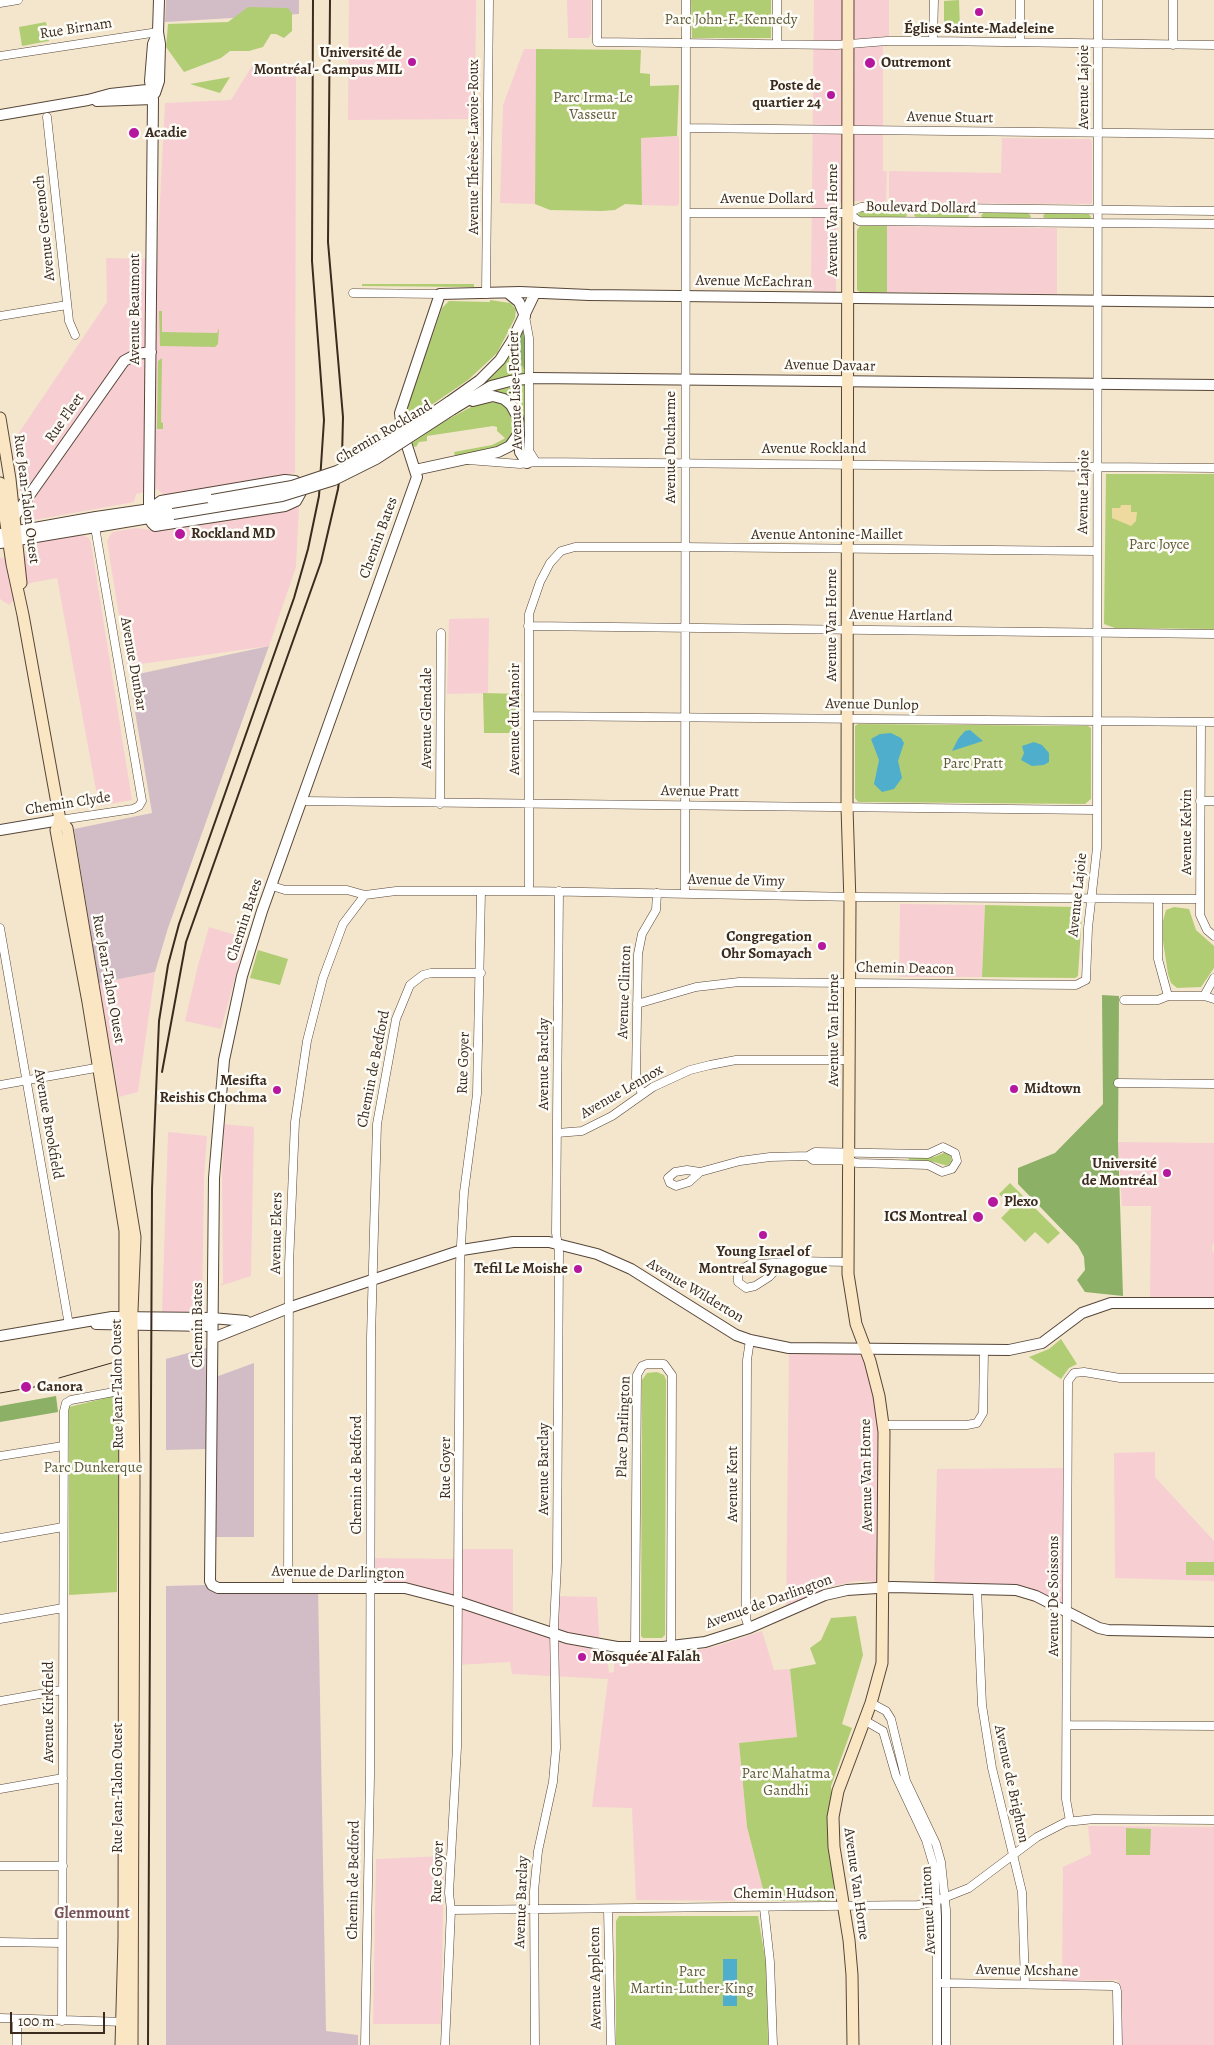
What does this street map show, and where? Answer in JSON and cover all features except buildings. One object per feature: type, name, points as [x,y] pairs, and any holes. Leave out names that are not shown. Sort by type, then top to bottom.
[{"type":"main road","name":"Avenue Van Horne","points":[[848,0],[848,1262],[852,1309],[880,1396],[883,1425],[882,1663],[871,1703],[838,1791],[833,1816],[834,1846],[852,1975],[853,2045]]},
{"type":"main road","name":"Rue Jean-Talon Ouest","points":[[0,418],[14,517],[7,541]]},
{"type":"main road","name":"Rue Jean-Talon Ouest","points":[[0,483],[7,541],[23,615],[60,820],[56,830],[134,1224],[129,1321],[124,1868],[127,2022],[132,2045]]},
{"type":"main road","name":"Rue Jean-Talon Ouest","points":[[121,2045],[127,2022]]},
{"type":"street","points":[[0,3],[18,0]]},
{"type":"street","name":"Avenue Beaumont","points":[[150,514],[154,92],[160,44],[158,32],[159,0]]},
{"type":"street","name":"Avenue Thérèse-Lavoie-Roux","points":[[486,294],[488,0]]},
{"type":"street","points":[[598,0],[597,42],[848,44],[933,41],[1214,45]]},
{"type":"street","name":"Avenue Ducharme","points":[[685,894],[686,0]]},
{"type":"street","points":[[777,0],[777,44]]},
{"type":"street","points":[[933,41],[934,0]]},
{"type":"street","points":[[1020,0],[1020,42]]},
{"type":"street","name":"Avenue Lajoie","points":[[1084,983],[1087,977],[1088,928],[1097,848],[1097,551],[1099,467],[1098,0]]},
{"type":"street","points":[[1173,0],[1173,45]]},
{"type":"street","name":"Rue Birnam","points":[[0,56],[158,32]]},
{"type":"street","points":[[0,115],[88,100],[114,102],[154,92]]},
{"type":"street","name":"Avenue Greenoch","points":[[47,117],[67,305],[71,328],[75,335]]},
{"type":"street","name":"Avenue Stuart","points":[[686,128],[1214,134]]},
{"type":"street","name":"Boulevard Dollard","points":[[848,213],[861,208],[1214,212]]},
{"type":"street","name":"Avenue Dollard","points":[[686,213],[848,213]]},
{"type":"street","name":"Boulevard Dollard","points":[[848,213],[859,221],[1214,224]]},
{"type":"street","name":"Avenue McEachran","points":[[354,292],[1214,302]]},
{"type":"street","points":[[508,293],[519,302],[525,316]]},
{"type":"street","points":[[451,405],[497,363],[510,344],[535,293]]},
{"type":"street","name":"Chemin Bates","points":[[214,1586],[210,1581],[214,1157],[224,1060],[242,976],[272,886],[416,481],[415,470],[402,430],[400,413],[440,294]]},
{"type":"street","points":[[0,316],[67,305]]},
{"type":"street","name":"Avenue Lise-Fortier","points":[[525,316],[529,333],[529,451],[532,463]]},
{"type":"street","name":"Rue Fleet","points":[[14,517],[124,361],[137,354],[151,352]]},
{"type":"street","name":"Avenue Davaar","points":[[451,405],[489,387],[529,378],[1214,385]]},
{"type":"street","points":[[451,405],[486,396],[502,398],[516,412],[521,454],[532,463]]},
{"type":"street","name":"Chemin Rockland","points":[[7,541],[150,514],[282,496],[330,482],[371,462],[451,405]]},
{"type":"street","points":[[468,460],[503,450],[512,444],[519,433]]},
{"type":"street","name":"Avenue Rockland","points":[[415,470],[468,460],[484,463],[1214,468]]},
{"type":"street","name":"Chemin Rockland","points":[[7,541],[95,527],[150,514],[161,501],[285,480],[295,481],[301,490],[298,500],[285,506],[156,526],[152,524],[150,514]]},
{"type":"street","name":"Avenue Dunbar","points":[[95,527],[141,796],[140,805]]},
{"type":"street","name":"Avenue Antonine-Maillet","points":[[558,554],[566,548],[575,547],[1097,551]]},
{"type":"street","name":"Avenue du Manoir","points":[[529,891],[528,626],[534,596],[546,571],[558,554]]},
{"type":"street","name":"Avenue Hartland","points":[[528,626],[1098,631],[1214,634]]},
{"type":"street","name":"Avenue Glendale","points":[[440,804],[441,633]]},
{"type":"street","name":"Avenue Dunlop","points":[[529,716],[1214,722]]},
{"type":"street","name":"Avenue Kelvin","points":[[1201,723],[1200,914],[1204,925],[1210,934],[1214,936]]},
{"type":"street","name":"Avenue Pratt","points":[[302,801],[1096,810]]},
{"type":"street","points":[[1200,801],[1214,801]]},
{"type":"street","name":"Chemin Clyde","points":[[0,830],[133,809],[140,805]]},
{"type":"street","name":"Avenue de Vimy","points":[[272,886],[286,890],[347,890],[365,895],[396,891],[559,891],[849,897],[1200,899]]},
{"type":"street","name":"Rue Goyer","points":[[446,2045],[451,1910],[449,1893],[457,1748],[462,1250],[464,1192],[477,1094],[481,973],[481,891]]},
{"type":"street","name":"Avenue Barclay","points":[[536,2045],[534,1910],[538,1851],[555,1766],[554,1634],[557,1521],[559,891]]},
{"type":"street","name":"Avenue Clinton","points":[[642,1094],[636,1078],[639,941],[656,910],[657,893]]},
{"type":"street","name":"Avenue Ekers","points":[[288,1587],[289,1264],[293,1138],[302,1066],[314,1011],[332,948],[348,916],[365,895]]},
{"type":"street","points":[[1158,899],[1158,959],[1168,996]]},
{"type":"street","name":"Avenue Brookfield","points":[[0,928],[74,1324]]},
{"type":"street","name":"Chemin de Bedford","points":[[365,2045],[372,1281],[377,1124],[389,1047],[402,998],[410,985],[423,975],[481,973]]},
{"type":"street","points":[[1204,996],[1214,978]]},
{"type":"street","name":"Chemin Deacon","points":[[637,1004],[696,987],[727,983],[849,982],[1076,985],[1084,983]]},
{"type":"street","points":[[1124,1000],[1158,1000],[1168,996],[1204,996],[1214,999]]},
{"type":"street","name":"Avenue Lennox","points":[[557,1133],[579,1132],[598,1124],[642,1094],[680,1074],[722,1062],[848,1060]]},
{"type":"street","points":[[0,1086],[103,1067]]},
{"type":"street","points":[[1118,1083],[1214,1084]]},
{"type":"street","points":[[700,1172],[756,1158],[808,1156],[813,1160],[848,1157],[928,1154],[943,1147],[953,1151],[957,1160],[952,1169],[942,1172],[928,1164],[848,1157]]},
{"type":"street","name":"Avenue Wilderton","points":[[213,1338],[254,1320],[462,1250],[506,1243],[558,1244],[584,1249],[617,1262],[728,1330],[750,1340],[789,1348],[866,1350],[1017,1349],[1042,1343],[1082,1313],[1111,1303],[1214,1303]]},
{"type":"street","points":[[782,1263],[769,1276],[752,1287],[743,1287],[738,1282],[738,1271],[745,1266],[782,1263],[848,1262]]},
{"type":"street","name":"Avenue Wilderton","points":[[0,1336],[74,1324],[129,1321],[212,1322],[254,1320]]},
{"type":"street","name":"Avenue Kent","points":[[749,1628],[746,1619],[746,1598],[747,1360],[750,1340]]},
{"type":"street","points":[[883,1425],[967,1426],[977,1423],[981,1418],[984,1407],[984,1350]]},
{"type":"street","name":"Place Darlington","points":[[635,1648],[636,1375],[642,1366],[648,1364],[664,1364],[672,1375],[671,1646]]},
{"type":"street","name":"Avenue De Soissons","points":[[1070,1821],[1066,1798],[1068,1725],[1067,1386],[1074,1373],[1084,1372],[1120,1378],[1214,1378]]},
{"type":"street","name":"Avenue Kirkfield","points":[[62,2020],[64,1412],[66,1404],[74,1399],[129,1389]]},
{"type":"street","points":[[0,1456],[63,1446]]},
{"type":"street","points":[[0,1538],[63,1527]]},
{"type":"street","name":"Avenue de Darlington","points":[[214,1586],[370,1586],[405,1588],[459,1602],[589,1644],[635,1648],[705,1642],[749,1628],[825,1595],[847,1590],[883,1588],[977,1589],[1027,1593],[1068,1611],[1099,1628],[1108,1630],[1214,1632]]},
{"type":"street","name":"Avenue de Brighton","points":[[977,1589],[982,1705],[992,1768],[1022,1892],[1025,1984]]},
{"type":"street","points":[[0,1619],[64,1608]]},
{"type":"street","points":[[0,1701],[62,1690]]},
{"type":"street","name":"Avenue Linton","points":[[871,1703],[886,1711],[891,1719],[893,1754],[902,1792],[930,1852],[934,1867],[946,2045]]},
{"type":"street","name":"Avenue Linton","points":[[864,1720],[883,1731],[936,1844],[941,1862],[945,1898],[937,2045]]},
{"type":"street","points":[[1068,1725],[1214,1726]]},
{"type":"street","points":[[0,1788],[62,1778]]},
{"type":"street","name":"Chemin Hudson","points":[[451,1910],[910,1906],[936,1901],[970,1888],[1037,1837],[1070,1821],[1094,1819],[1214,1820]]},
{"type":"street","points":[[0,1866],[63,1866]]},
{"type":"street","points":[[764,1908],[770,1962],[773,2045]]},
{"type":"street","name":"Avenue Appleton","points":[[608,1910],[611,2045]]},
{"type":"street","points":[[0,1942],[62,1943]]},
{"type":"street","name":"Avenue Mcshane","points":[[941,1983],[1116,1987],[1118,2045]]},
{"type":"street","points":[[0,2018],[127,2022]]},
{"type":"street","points":[[17,2019],[17,2045]]},
{"type":"shaded area","points":[[166,0],[299,0],[299,14],[165,22]]},
{"type":"shaded area","name":"Université de Montréal - Campus MIL","points":[[349,0],[476,0],[475,119],[348,120]]},
{"type":"shaded area","points":[[567,0],[591,0],[591,34],[589,38],[568,38]]},
{"type":"shaded area","points":[[814,0],[889,0],[889,39],[883,39],[883,171],[887,171],[886,203],[858,201],[837,203],[836,292],[811,291]]},
{"type":"shaded area","points":[[524,49],[536,49],[535,204],[500,203],[503,105]]},
{"type":"shaded area","points":[[252,66],[296,66],[295,473],[164,495],[157,489],[136,494],[134,502],[29,521],[19,486],[12,443],[107,302],[106,258],[157,259],[165,103],[231,100]]},
{"type":"shaded area","points":[[679,136],[679,204],[676,206],[642,205],[641,138]]},
{"type":"shaded area","points":[[1002,138],[1090,139],[1092,142],[1092,204],[889,203],[889,171],[1001,173]]},
{"type":"shaded area","points":[[887,226],[1057,228],[1057,294],[887,292]]},
{"type":"shaded area","points":[[299,506],[296,567],[269,646],[127,666],[107,541],[112,532],[136,528],[159,531],[287,511]]},
{"type":"shaded area","points":[[82,535],[89,538],[91,543],[132,800],[99,806],[57,578],[30,583],[9,605],[0,599],[0,558],[25,555],[27,544]]},
{"type":"shaded area","points":[[489,618],[488,693],[447,694],[449,619]]},
{"type":"shaded area","points":[[269,646],[168,928],[155,972],[99,983],[74,829],[152,813],[129,676]]},
{"type":"shaded area","points":[[900,904],[985,905],[982,977],[899,977]]},
{"type":"shaded area","points":[[209,927],[246,938],[221,1029],[185,1021]]},
{"type":"shaded area","points":[[155,972],[138,1092],[119,1097],[99,983]]},
{"type":"shaded area","points":[[224,1124],[254,1127],[251,1276],[220,1286],[223,1283],[222,1176]]},
{"type":"shaded area","points":[[168,1132],[207,1136],[204,1178],[202,1312],[162,1312]]},
{"type":"shaded area","points":[[1118,1142],[1214,1143],[1214,1241],[1212,1248],[1214,1254],[1214,1299],[1150,1297],[1151,1206],[1122,1206]]},
{"type":"shaded area","points":[[210,1347],[213,1378],[254,1363],[254,1537],[211,1537],[212,1585],[318,1586],[326,2031],[358,2035],[358,2045],[166,2045],[166,1586],[207,1585],[207,1449],[166,1450],[166,1359]]},
{"type":"shaded area","points":[[789,1348],[866,1350],[879,1396],[883,1588],[871,1581],[856,1581],[825,1588],[786,1612]]},
{"type":"shaded area","points":[[1155,1452],[1155,1477],[1214,1541],[1214,1581],[1115,1578],[1114,1453]]},
{"type":"shaded area","points":[[1067,1468],[1067,1610],[1040,1596],[934,1587],[937,1469]]},
{"type":"shaded area","points":[[459,1549],[513,1549],[513,1620],[554,1634],[554,1596],[597,1597],[600,1652],[607,1655],[609,1673],[614,1672],[614,1653],[636,1655],[693,1651],[717,1646],[762,1631],[774,1670],[790,1669],[797,1737],[739,1743],[747,1827],[766,1901],[636,1900],[632,1808],[592,1807],[608,1679],[512,1674],[510,1662],[457,1665],[459,1602],[370,1586],[371,1558],[458,1559]]},
{"type":"shaded area","points":[[1088,1826],[1214,1827],[1214,2045],[1118,2045],[1118,1980],[1062,1981],[1063,1867],[1091,1854]]},
{"type":"shaded area","points":[[444,1856],[441,2024],[373,2024],[376,1859]]},
{"type":"green space","name":"Parc John-F.-Kennedy","points":[[691,0],[771,0],[771,38],[692,38]]},
{"type":"green space","points":[[959,0],[960,27],[944,27],[944,1]]},
{"type":"green space","points":[[248,7],[288,8],[292,13],[292,31],[284,38],[271,34],[263,47],[249,51],[230,51],[221,58],[184,72],[166,47],[168,24],[228,22]]},
{"type":"green space","points":[[46,22],[49,41],[22,46],[19,27]]},
{"type":"green space","name":"Parc Irma-Le Vasseur","points":[[536,49],[641,50],[640,73],[650,74],[650,86],[679,85],[677,136],[641,138],[642,205],[625,204],[615,210],[602,211],[550,210],[535,204]]},
{"type":"green space","points":[[230,77],[220,93],[190,84]]},
{"type":"green space","points":[[861,211],[904,211],[907,215],[905,219],[860,217],[858,215]]},
{"type":"green space","points":[[917,211],[965,211],[969,215],[968,219],[916,218],[914,215]]},
{"type":"green space","points":[[984,212],[1027,212],[1031,216],[1030,219],[983,219],[981,216]]},
{"type":"green space","points":[[1046,212],[1088,213],[1091,217],[1090,220],[1045,220],[1043,216]]},
{"type":"green space","points":[[860,226],[887,226],[887,292],[860,292],[857,290],[857,230]]},
{"type":"green space","points":[[362,284],[474,284],[474,287],[362,286]]},
{"type":"green space","points":[[490,300],[510,303],[516,309],[515,318],[497,353],[468,380],[405,423],[405,413],[442,308],[449,301],[490,302]]},
{"type":"green space","points":[[159,311],[162,311],[162,332],[217,333],[219,328],[218,344],[215,347],[160,346]]},
{"type":"green space","points":[[521,331],[525,331],[525,370],[518,358],[512,360],[508,355]]},
{"type":"green space","points":[[508,355],[518,358],[526,369],[527,375],[479,389],[478,387]]},
{"type":"green space","points":[[162,358],[161,422],[163,423],[163,429],[157,429],[158,361]]},
{"type":"green space","points":[[523,384],[527,385],[525,425],[520,410],[512,400],[490,392]]},
{"type":"green space","points":[[482,401],[500,403],[508,409],[513,424],[512,434],[507,442],[493,450],[455,456],[454,452],[492,445],[505,438],[497,431],[497,427],[493,426],[427,436],[427,441],[419,442],[416,447],[413,446],[412,443],[443,422]]},
{"type":"green space","name":"Parc Joyce","points":[[1106,474],[1214,474],[1214,629],[1115,628],[1104,624]]},
{"type":"green space","points":[[483,693],[522,694],[519,733],[484,733]]},
{"type":"green space","name":"Parc Pratt","points":[[858,724],[1088,726],[1091,728],[1091,799],[1085,804],[858,802],[855,798],[855,726]]},
{"type":"green space","points":[[985,905],[1075,907],[1080,909],[1082,913],[1078,976],[1075,978],[982,977]]},
{"type":"green space","points":[[1174,907],[1189,909],[1196,930],[1214,946],[1214,968],[1201,987],[1177,988],[1171,983],[1163,941],[1163,921],[1166,910]]},
{"type":"green space","points":[[258,950],[288,959],[280,985],[250,978]]},
{"type":"green space","points":[[1102,995],[1119,996],[1118,1142],[1123,1296],[1085,1292],[1077,1280],[1085,1270],[1084,1257],[1078,1246],[1018,1184],[1018,1168],[1055,1153],[1103,1104]]},
{"type":"green space","points":[[946,1152],[950,1154],[952,1160],[948,1166],[934,1162],[910,1161],[908,1158],[934,1157]]},
{"type":"green space","points":[[1010,1183],[1060,1233],[1048,1244],[1035,1232],[1025,1242],[1001,1218],[1012,1207],[999,1194]]},
{"type":"green space","points":[[1061,1339],[1077,1364],[1069,1368],[1061,1379],[1029,1357],[1049,1349]]},
{"type":"green space","points":[[657,1372],[664,1375],[666,1380],[665,1635],[662,1638],[643,1638],[641,1636],[642,1380],[647,1373]]},
{"type":"green space","points":[[56,1396],[58,1412],[0,1422],[0,1406]]},
{"type":"green space","name":"Parc Dunkerque","points":[[114,1396],[119,1400],[117,1592],[69,1595],[69,1407]]},
{"type":"green space","points":[[1186,1562],[1214,1562],[1214,1575],[1186,1575]]},
{"type":"green space","name":"Parc Mahatma Gandhi","points":[[856,1616],[863,1655],[842,1724],[852,1728],[831,1786],[834,1898],[830,1901],[766,1901],[747,1827],[739,1743],[797,1737],[790,1669],[816,1664],[810,1648],[821,1640],[831,1618]]},
{"type":"green space","points":[[1126,1828],[1151,1829],[1150,1855],[1126,1855]]},
{"type":"green space","name":"Parc Martin-Luther-King","points":[[619,1916],[758,1916],[767,1969],[768,2045],[616,2045],[616,1921]]},
{"type":"sand","points":[[1121,505],[1131,505],[1131,512],[1137,512],[1136,521],[1131,526],[1112,518],[1112,508],[1120,508]]},
{"type":"water","points":[[970,730],[983,741],[952,751],[958,739],[965,731]]},
{"type":"water","points":[[891,733],[901,738],[904,743],[898,761],[902,778],[894,789],[882,792],[874,784],[879,760],[871,739],[880,734]]},
{"type":"water","points":[[1034,742],[1042,745],[1049,753],[1049,762],[1044,765],[1032,766],[1021,760],[1024,753],[1022,746]]},
{"type":"water","points":[[723,1959],[737,1959],[737,2006],[723,2006]]},
{"type":"tram line","points":[[59,1378],[115,1362]]},
{"type":"tram line","points":[[0,1393],[51,1384]]},
{"type":"railway","points":[[148,2045],[152,1189],[159,1021],[168,965],[179,924],[294,598],[308,549],[319,496],[324,420],[312,261],[313,0]]},
{"type":"railway","points":[[162,1072],[186,942],[321,562],[338,489],[342,458],[343,417],[328,242],[330,0]]},
{"type":"place","name":"Église Sainte-Madeleine","points":[[979,12]]},
{"type":"place","name":"Université de Montréal - Campus MIL","points":[[412,62]]},
{"type":"place","name":"Outremont","points":[[870,63]]},
{"type":"place","name":"Poste de quartier 24","points":[[831,95]]},
{"type":"place","name":"Acadie","points":[[134,133]]},
{"type":"place","name":"Rockland MD","points":[[180,534]]},
{"type":"place","name":"Congregation Ohr Somayach","points":[[822,946]]},
{"type":"place","name":"Midtown","points":[[1014,1089]]},
{"type":"place","name":"Mesifta Reishis Chochma","points":[[277,1090]]},
{"type":"place","name":"Université de Montréal","points":[[1167,1173]]},
{"type":"place","name":"Plexo","points":[[993,1202]]},
{"type":"place","name":"ICS Montreal","points":[[978,1217]]},
{"type":"place","name":"Young Israel of Montreal Synagogue","points":[[763,1235]]},
{"type":"place","name":"Tefil Le Moishe","points":[[578,1269]]},
{"type":"place","name":"Canora","points":[[26,1387]]},
{"type":"place","name":"Mosquée Al Falah","points":[[582,1657]]},
{"type":"district","name":"Glenmount","points":[[92,1914]]}]
